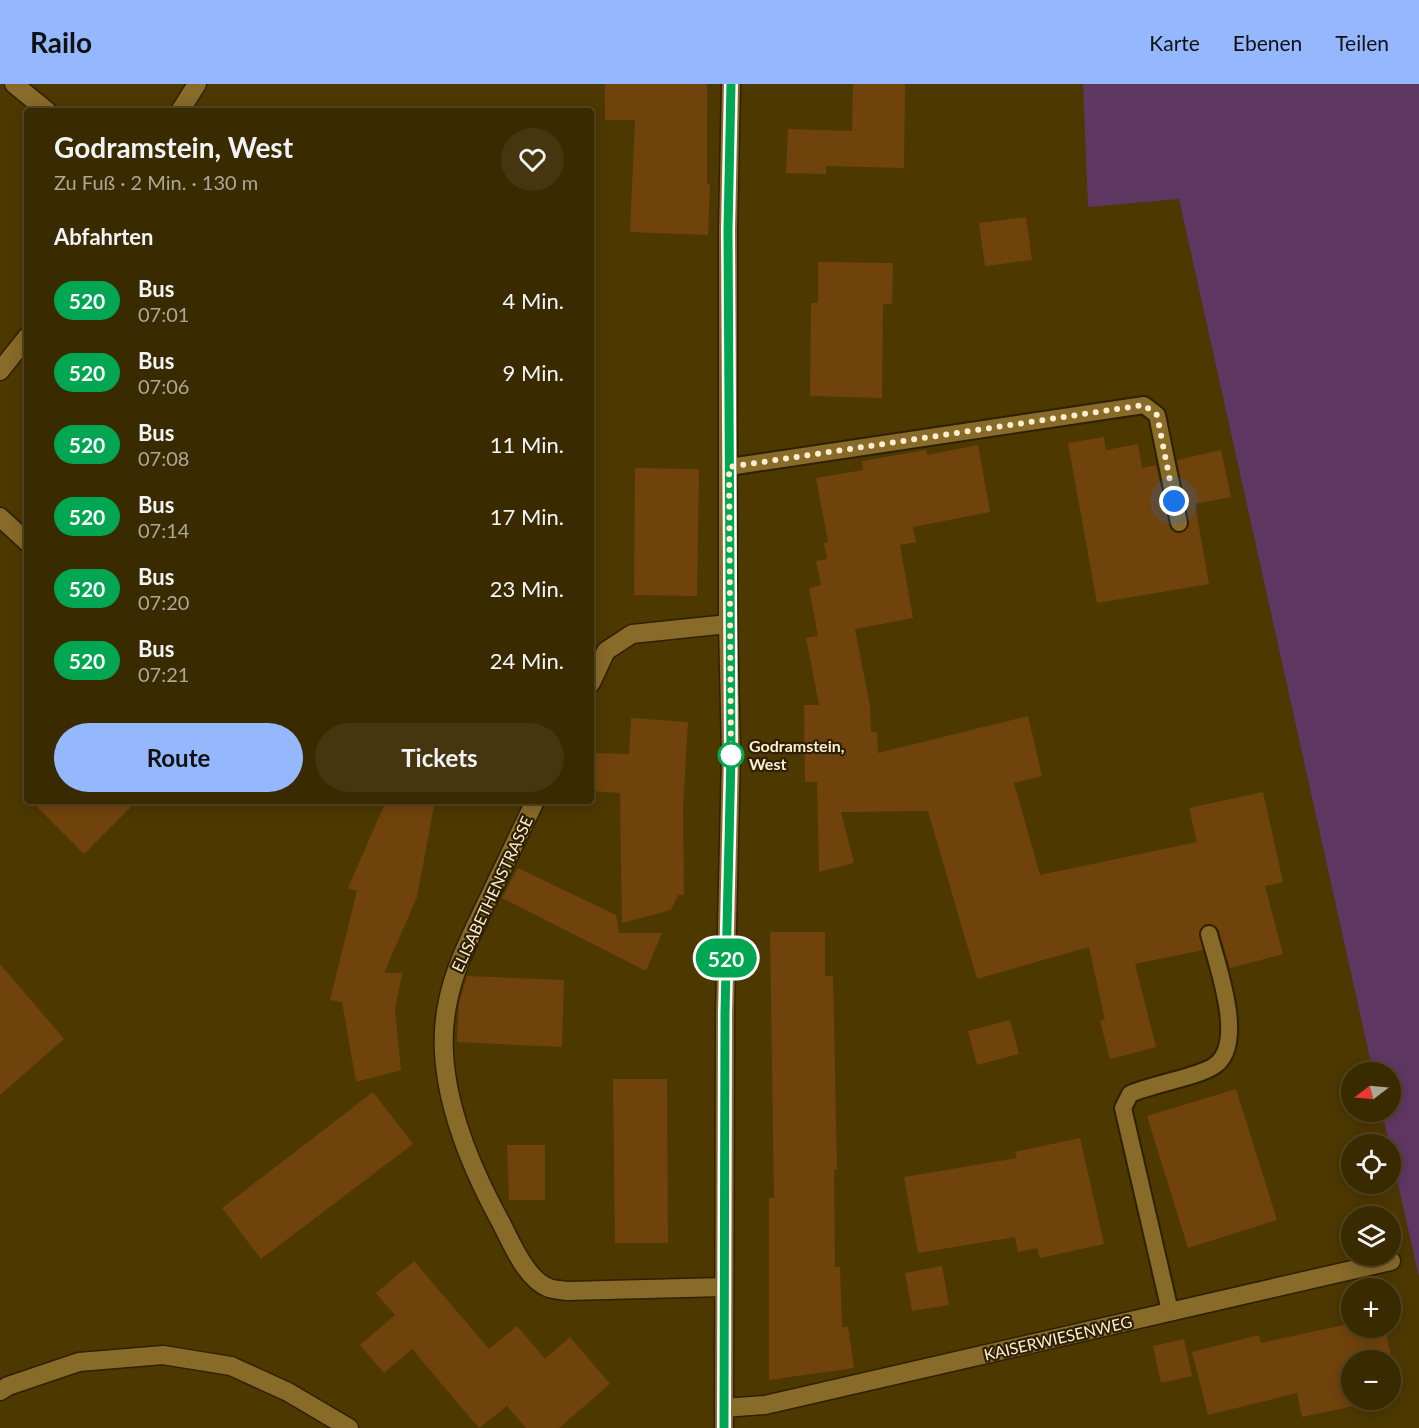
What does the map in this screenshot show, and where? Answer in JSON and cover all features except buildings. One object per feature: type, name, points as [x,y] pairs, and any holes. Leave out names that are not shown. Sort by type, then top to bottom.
[{"type":"street","points":[[14,84],[43,108]]},
{"type":"street","points":[[182,108],[197,84]]},
{"type":"street","points":[[724,1428],[725,1025],[731,756],[728,624],[728,230],[731,84]]},
{"type":"street","points":[[0,371],[24,341]]},
{"type":"street","points":[[0,517],[24,539]]},
{"type":"street","points":[[594,677],[606,651],[617,641],[632,634],[728,624]]},
{"type":"street","name":"ELISABETHENSTRASSE","points":[[534,804],[457,965],[446,1006],[443,1037],[446,1068],[463,1136],[481,1186],[519,1256],[535,1278],[549,1288],[567,1291],[724,1287]]},
{"type":"street","name":"KAISERWIESENWEG","points":[[724,1408],[765,1405],[1369,1266]]},
{"type":"street","points":[[0,1391],[8,1386],[79,1362],[163,1355],[231,1366],[288,1392],[348,1428]]},
{"type":"lane","points":[[729,467],[1144,405],[1157,415],[1179,523]]},
{"type":"lane","points":[[1170,1311],[1123,1107],[1130,1094],[1215,1066],[1228,1049],[1229,1014],[1209,934]]},
{"type":"shaded area","points":[[1083,84],[1419,84],[1419,1277],[1400,1194],[1401,1134],[1387,1134],[1384,1122],[1401,1122],[1401,1062],[1371,1062],[1179,199],[1088,207]]},
{"type":"bus line","name":"520","points":[[724,1428],[725,1013],[731,756],[728,624],[728,230],[731,84]]},
{"type":"place","name":"Godramstein, West","points":[[731,755]]},
{"type":"route","points":[[731,755],[728,624],[729,467],[1144,405],[1157,415],[1174,501]]}]
